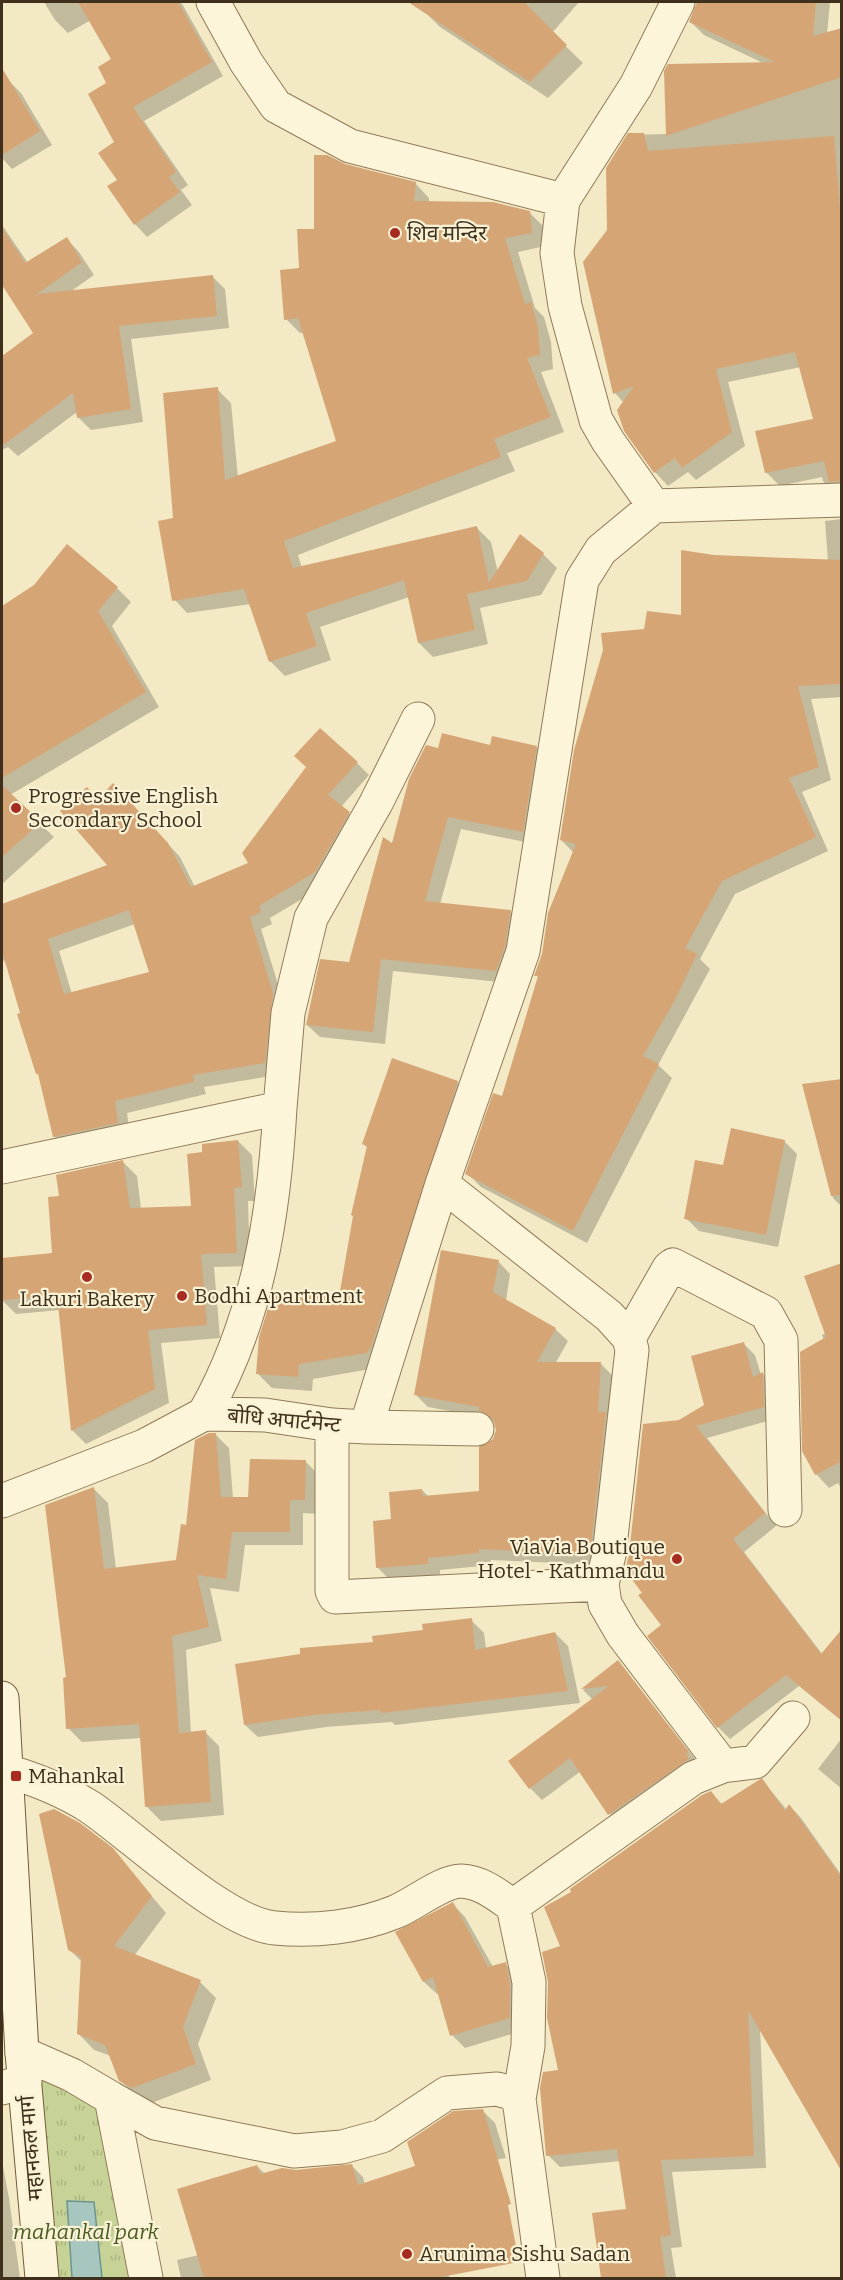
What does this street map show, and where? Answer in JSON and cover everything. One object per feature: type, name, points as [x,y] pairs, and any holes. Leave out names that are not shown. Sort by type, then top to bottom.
[{"type":"street","points":[[213,2],[246,62],[276,106],[350,146],[563,200]]},
{"type":"street","points":[[654,506],[596,420],[566,306],[557,253],[563,200],[636,86],[678,2]]},
{"type":"street","points":[[366,1427],[442,1184],[523,951],[582,580],[601,550],[654,506],[842,500]]},
{"type":"street","points":[[204,1414],[225,1378],[250,1308],[265,1251],[277,1165],[288,1013],[311,918],[376,803],[418,718]]},
{"type":"street","points":[[2,1167],[280,1108]]},
{"type":"street","points":[[442,1184],[609,1316],[629,1338],[632,1350],[609,1555],[602,1584],[605,1604],[623,1635],[723,1766]]},
{"type":"street","points":[[629,1338],[669,1268],[673,1265],[766,1313],[781,1340],[785,1510]]},
{"type":"street","name":"बोधि अपार्टमेन्ट","points":[[2,1501],[144,1446],[204,1414],[265,1415],[332,1425],[366,1427],[477,1429]]},
{"type":"street","points":[[332,1425],[332,1591],[335,1596],[602,1584]]},
{"type":"street","name":"महानकल मार्ग","points":[[2,1698],[16,2074],[42,2278]]},
{"type":"street","points":[[513,1906],[693,1778],[723,1766],[755,1762],[793,1718]]},
{"type":"street","points":[[4,1771],[53,1785],[91,1808],[172,1871],[234,1912],[252,1922],[273,1928],[361,1924],[397,1912],[456,1882],[484,1886],[513,1906],[529,1982],[528,2046],[519,2099],[543,2278]]},
{"type":"street","points":[[16,2074],[72,2075],[155,2123],[294,2151],[342,2147],[382,2136],[447,2093],[497,2089],[508,2092],[519,2099]]},
{"type":"street","points":[[111,2098],[146,2278]]},
{"type":"green space","name":"mahankal park","points":[[29,2063],[105,2096],[138,2278],[47,2278]]},
{"type":"water","points":[[67,2201],[94,2202],[102,2278],[72,2278]]},
{"type":"building","points":[[78,2],[178,2],[212,62],[133,107],[176,172],[169,177],[180,192],[134,225],[107,186],[117,180],[98,153],[114,142],[88,94],[106,83],[98,67],[111,59]]},
{"type":"building","points":[[408,2],[524,2],[567,45],[530,82]]},
{"type":"building","points":[[697,2],[816,2],[813,36],[842,28],[842,77],[666,136],[664,71],[668,64],[775,62],[689,22]]},
{"type":"building","points":[[2,68],[40,131],[2,155]]},
{"type":"building","points":[[628,133],[644,133],[648,151],[834,136],[842,232],[842,481],[829,482],[824,461],[765,473],[755,431],[813,419],[795,352],[716,369],[732,432],[682,468],[675,458],[654,473],[624,431],[617,410],[634,386],[613,394],[583,262],[607,230],[606,168]]},
{"type":"building","points":[[314,155],[327,155],[345,164],[416,182],[414,201],[493,202],[530,211],[532,233],[505,238],[525,304],[531,302],[538,327],[540,355],[527,358],[551,417],[494,439],[501,457],[284,541],[293,568],[477,526],[489,583],[520,534],[544,553],[527,581],[467,594],[475,630],[418,643],[404,580],[306,613],[317,646],[269,662],[244,589],[172,601],[158,521],[173,518],[163,393],[218,387],[225,480],[336,441],[298,318],[284,320],[280,270],[299,268],[297,229],[314,229]]},
{"type":"building","points":[[2,228],[25,263],[67,237],[82,262],[37,294],[213,275],[217,316],[119,326],[131,409],[77,418],[73,393],[2,446],[2,356],[33,333],[2,285]]},
{"type":"building","points":[[67,544],[118,587],[98,611],[146,692],[2,778],[2,606],[34,585]]},
{"type":"building","points":[[681,550],[714,555],[842,560],[842,684],[798,686],[819,767],[789,778],[816,837],[722,881],[685,948],[697,954],[675,1000],[643,1056],[659,1064],[573,1231],[465,1174],[493,1093],[502,1096],[538,976],[534,976],[542,954],[548,913],[576,844],[560,840],[574,750],[603,650],[601,633],[644,629],[647,611],[681,615]]},
{"type":"building","points":[[320,728],[358,762],[328,795],[350,812],[315,872],[259,906],[261,912],[250,917],[273,993],[265,1063],[193,1075],[194,1082],[115,1101],[118,1123],[53,1137],[38,1074],[36,1074],[17,1014],[20,1013],[2,951],[2,904],[107,865],[60,811],[87,787],[98,799],[113,783],[168,843],[191,887],[248,863],[242,853],[306,767],[294,756]],"holes":[[[129,910],[149,972],[64,994],[48,939]]]},
{"type":"building","points":[[442,733],[490,745],[492,736],[537,746],[523,832],[448,817],[425,901],[511,910],[505,946],[496,971],[381,959],[373,1032],[306,1025],[320,959],[349,962],[383,837],[392,843],[409,779],[426,745],[438,748]]},
{"type":"building","name":"Progressive English Secondary School","points":[[2,785],[41,822],[2,857]]},
{"type":"building","points":[[392,1058],[458,1081],[371,1347],[367,1353],[299,1364],[298,1377],[256,1374],[259,1337],[273,1292],[339,1297],[353,1216],[351,1215],[367,1146],[362,1144]]},
{"type":"building","points":[[842,1079],[842,1195],[831,1196],[802,1084]]},
{"type":"building","points":[[731,1128],[785,1140],[766,1235],[684,1219],[695,1160],[723,1165]]},
{"type":"building","points":[[238,1140],[242,1187],[234,1188],[237,1253],[201,1254],[207,1325],[148,1330],[155,1389],[71,1431],[57,1295],[2,1300],[2,1258],[52,1253],[48,1197],[59,1196],[56,1175],[123,1160],[130,1208],[191,1206],[187,1154],[202,1152],[202,1144]]},
{"type":"building","points":[[441,1250],[499,1260],[493,1292],[556,1328],[537,1362],[601,1362],[598,1412],[606,1412],[590,1554],[479,1549],[479,1553],[428,1558],[428,1564],[376,1568],[373,1521],[391,1519],[389,1492],[422,1489],[423,1496],[479,1491],[479,1447],[493,1439],[496,1430],[493,1419],[479,1411],[479,1407],[414,1395]]},
{"type":"building","points":[[842,1263],[842,1461],[815,1475],[802,1451],[800,1352],[826,1337],[804,1276]]},
{"type":"building","points":[[744,1342],[753,1377],[763,1372],[764,1407],[696,1426],[765,1513],[733,1539],[821,1654],[842,1629],[842,1721],[786,1675],[717,1728],[647,1636],[661,1625],[638,1595],[642,1593],[625,1570],[629,1555],[643,1424],[679,1420],[704,1405],[691,1356]]},
{"type":"building","points":[[209,1433],[216,1433],[221,1497],[248,1497],[250,1459],[306,1460],[305,1500],[290,1500],[290,1532],[232,1532],[226,1579],[197,1575],[209,1627],[172,1636],[179,1733],[206,1730],[211,1802],[145,1807],[139,1724],[66,1729],[63,1678],[66,1677],[45,1505],[94,1487],[104,1569],[176,1560],[181,1524],[186,1525],[195,1440]]},
{"type":"building","points":[[472,1618],[475,1650],[555,1632],[568,1691],[381,1713],[380,1710],[313,1715],[244,1725],[235,1664],[300,1654],[300,1648],[373,1642],[372,1636],[423,1630],[422,1624]]},
{"type":"building","points":[[618,1660],[689,1752],[686,1754],[689,1759],[608,1815],[570,1758],[529,1789],[508,1761],[609,1686],[581,1689]]},
{"type":"building","points":[[762,1778],[785,1811],[789,1804],[842,1878],[842,2172],[748,2010],[754,2156],[661,2160],[671,2235],[660,2237],[666,2278],[601,2278],[592,2213],[626,2209],[617,2149],[546,2156],[540,2088],[543,2072],[558,2070],[547,2018],[548,1982],[542,1952],[560,1946],[544,1907],[571,1892],[570,1889],[702,1795],[711,1791],[721,1804]]},
{"type":"building","points":[[54,1809],[80,1823],[113,1848],[152,1896],[114,1946],[201,1980],[183,2027],[196,2064],[132,2088],[119,2081],[105,2045],[77,2034],[81,1957],[68,1950],[39,1814]]},
{"type":"building","points":[[453,1902],[488,1967],[506,1962],[510,1984],[510,2018],[450,2036],[433,1977],[423,1982],[395,1932]]},
{"type":"building","points":[[483,2109],[511,2204],[508,2205],[519,2262],[436,2278],[204,2278],[177,2189],[257,2165],[260,2174],[282,2168],[296,2170],[352,2164],[358,2185],[415,2166],[407,2142],[453,2111]]},
{"type":"place","name":"शिव मन्दिर","points":[[395,233]]},
{"type":"place","name":"Progressive English Secondary School","points":[[16,808]]},
{"type":"place","name":"Lakuri Bakery","points":[[87,1277]]},
{"type":"place","name":"Bodhi Apartment","points":[[182,1296]]},
{"type":"place","name":"ViaVia Boutique Hotel - Kathmandu","points":[[677,1559]]},
{"type":"place","name":"Mahankal","points":[[16,1776]]},
{"type":"place","name":"Arunima Sishu Sadan","points":[[407,2254]]}]
